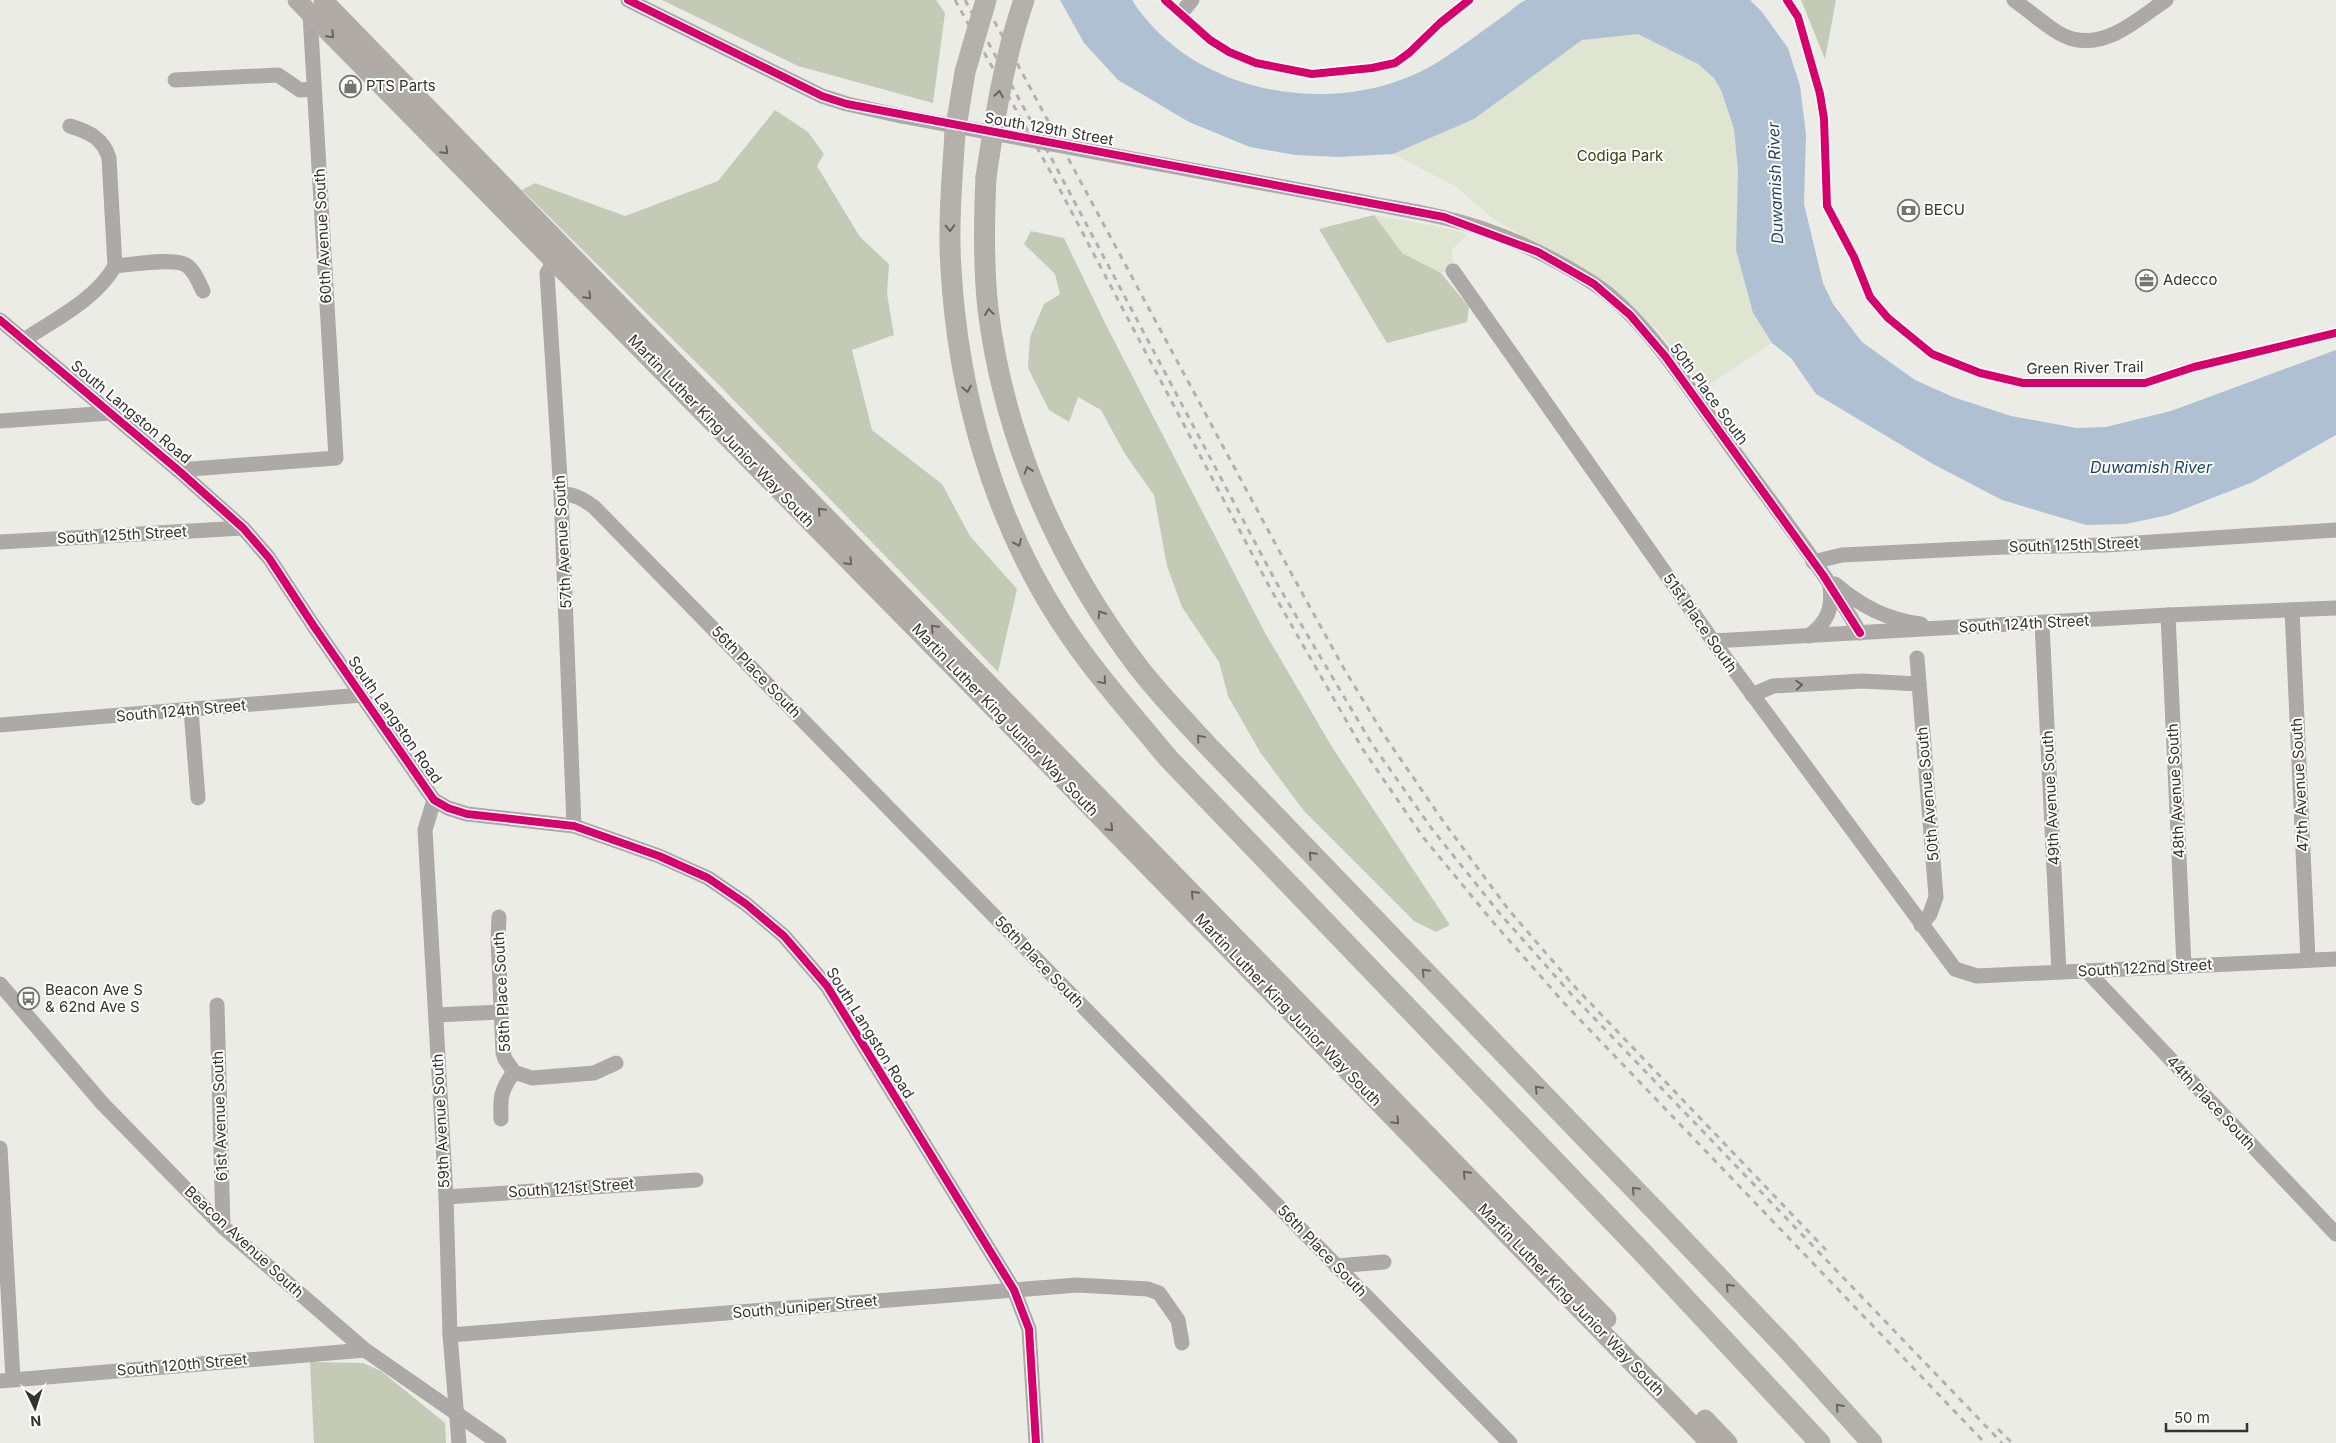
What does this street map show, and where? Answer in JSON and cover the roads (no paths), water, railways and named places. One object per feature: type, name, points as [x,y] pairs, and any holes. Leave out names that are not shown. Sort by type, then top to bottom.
[{"type":"highway","points":[[986,0],[965,72],[955,133],[950,211],[951,268],[956,335],[968,396],[987,470],[1034,577],[1061,622],[1099,676],[1168,758],[1643,1253],[1820,1443]]},
{"type":"highway","points":[[1024,0],[1011,38],[1001,79],[986,177],[984,227],[988,309],[994,346],[1014,428],[1033,484],[1067,558],[1107,624],[1140,668],[1209,747],[1676,1231],[1787,1348],[1872,1443]]},
{"type":"main road","name":"Martin Luther King Junior Way South","points":[[297,0],[316,7],[1728,1443]]},
{"type":"main road","name":"Martin Luther King Junior Way South","points":[[316,7],[554,261],[1710,1443]]},
{"type":"street","name":"South 129th Street","points":[[628,0],[822,96],[847,104],[901,116],[1359,201],[1444,218],[1483,230]]},
{"type":"street","points":[[2014,0],[2072,39],[2101,40],[2117,33],[2166,0]]},
{"type":"street","name":"60th Avenue South","points":[[178,470],[336,458],[314,89],[316,7]]},
{"type":"street","points":[[175,80],[278,75],[300,90],[314,89]]},
{"type":"street","points":[[24,340],[93,295],[115,266],[109,158],[102,143],[94,136],[70,126]]},
{"type":"street","name":"50th Place South","points":[[1483,230],[1538,252],[1594,284],[1630,315],[1665,356],[1826,580],[1860,633]]},
{"type":"street","name":"57th Avenue South","points":[[554,261],[547,273],[561,494],[574,826]]},
{"type":"street","points":[[115,266],[167,262],[184,264],[191,270],[203,291]]},
{"type":"street","name":"51st Place South","points":[[1453,271],[1713,641],[1955,969]]},
{"type":"street","name":"South Langston Road","points":[[0,320],[178,470],[243,528],[269,558],[434,800],[448,808],[467,814],[574,826],[659,856],[708,878],[746,904],[784,936],[827,986],[1014,1290],[1029,1329],[1036,1443]]},
{"type":"street","points":[[0,421],[110,413]]},
{"type":"street","name":"56th Place South","points":[[561,494],[571,494],[580,497],[594,507],[1510,1443]]},
{"type":"street","name":"South 125th Street","points":[[0,542],[243,528]]},
{"type":"street","name":"South 125th Street","points":[[1813,562],[1842,555],[2004,547],[2106,545],[2336,530]]},
{"type":"street","points":[[1826,580],[1873,612],[1911,623],[1960,628]]},
{"type":"street","points":[[1809,636],[1820,628],[1828,616],[1832,600],[1826,580]]},
{"type":"street","points":[[1860,604],[1860,633]]},
{"type":"street","name":"South 124th Street","points":[[1713,641],[2168,615],[2336,608]]},
{"type":"street","name":"47th Avenue South","points":[[2292,610],[2308,960]]},
{"type":"street","name":"48th Avenue South","points":[[2168,615],[2184,966]]},
{"type":"street","name":"49th Avenue South","points":[[2042,623],[2059,972]]},
{"type":"street","name":"50th Avenue South","points":[[1917,658],[1936,897],[1930,914],[1921,925]]},
{"type":"street","points":[[1752,695],[1773,686],[1863,682],[1919,684]]},
{"type":"street","name":"South 124th Street","points":[[0,725],[362,695]]},
{"type":"street","points":[[191,710],[198,798]]},
{"type":"street","name":"59th Avenue South","points":[[434,800],[425,830],[446,1197],[450,1335],[459,1443]]},
{"type":"street","name":"58th Place South","points":[[499,916],[503,1053],[505,1060],[514,1072],[501,1093],[501,1119]]},
{"type":"street","name":"South 122nd Street","points":[[1955,969],[1977,976],[2336,959]]},
{"type":"street","name":"44th Place South","points":[[2087,971],[2336,1234]]},
{"type":"street","name":"Beacon Avenue South","points":[[0,984],[102,1103],[223,1227],[365,1350],[499,1443]]},
{"type":"street","name":"61st Avenue South","points":[[217,1005],[223,1227]]},
{"type":"street","points":[[436,1015],[501,1012]]},
{"type":"street","points":[[514,1072],[532,1078],[594,1073],[616,1063]]},
{"type":"street","points":[[0,1148],[6,1380]]},
{"type":"street","name":"South 121st Street","points":[[446,1197],[696,1180]]},
{"type":"street","points":[[1336,1266],[1384,1262]]},
{"type":"street","name":"South Juniper Street","points":[[450,1335],[1077,1285],[1148,1289],[1159,1293],[1178,1320],[1182,1343]]},
{"type":"street","name":"South 120th Street","points":[[6,1380],[365,1350]]},
{"type":"water","name":"Duwamish River","points":[[1060,0],[1132,0],[1159,33],[1193,59],[1232,78],[1274,90],[1317,94],[1361,91],[1403,79],[1441,60],[1520,3],[1527,0],[1750,0],[1762,12],[1788,48],[1800,86],[1806,134],[1804,204],[1823,283],[1833,304],[1862,342],[1915,380],[1953,397],[2011,416],[2077,428],[2106,427],[2171,411],[2336,350],[2336,435],[2253,482],[2169,515],[2126,524],[2086,525],[2002,500],[1933,464],[1816,394],[1791,358],[1772,343],[1753,313],[1736,250],[1738,171],[1734,129],[1721,90],[1714,78],[1698,64],[1638,34],[1582,40],[1474,119],[1393,154],[1338,157],[1295,155],[1250,147],[1189,122],[1118,80],[1084,43]]},
{"type":"railway","points":[[955,0],[1050,171],[1269,586],[1362,748],[1423,837],[1493,922],[1565,1004],[1985,1443]]},
{"type":"railway","points":[[965,0],[1055,165],[1276,582],[1372,744],[1432,829],[1501,915],[1572,995],[2002,1443]]},
{"type":"railway","points":[[983,0],[1290,571],[1343,667],[1384,735],[1443,821],[1508,909],[1576,988],[1826,1250]]},
{"type":"railway","points":[[1998,1429],[2012,1443]]},
{"type":"place","name":"PTS Parts","points":[[350,86]]},
{"type":"place","name":"BECU","points":[[1908,210]]},
{"type":"place","name":"Adecco","points":[[2147,280]]},
{"type":"place","name":"Beacon Ave S & 62nd Ave S","points":[[29,999]]},
{"type":"park label","name":"Codiga Park","points":[[1620,156]]}]
